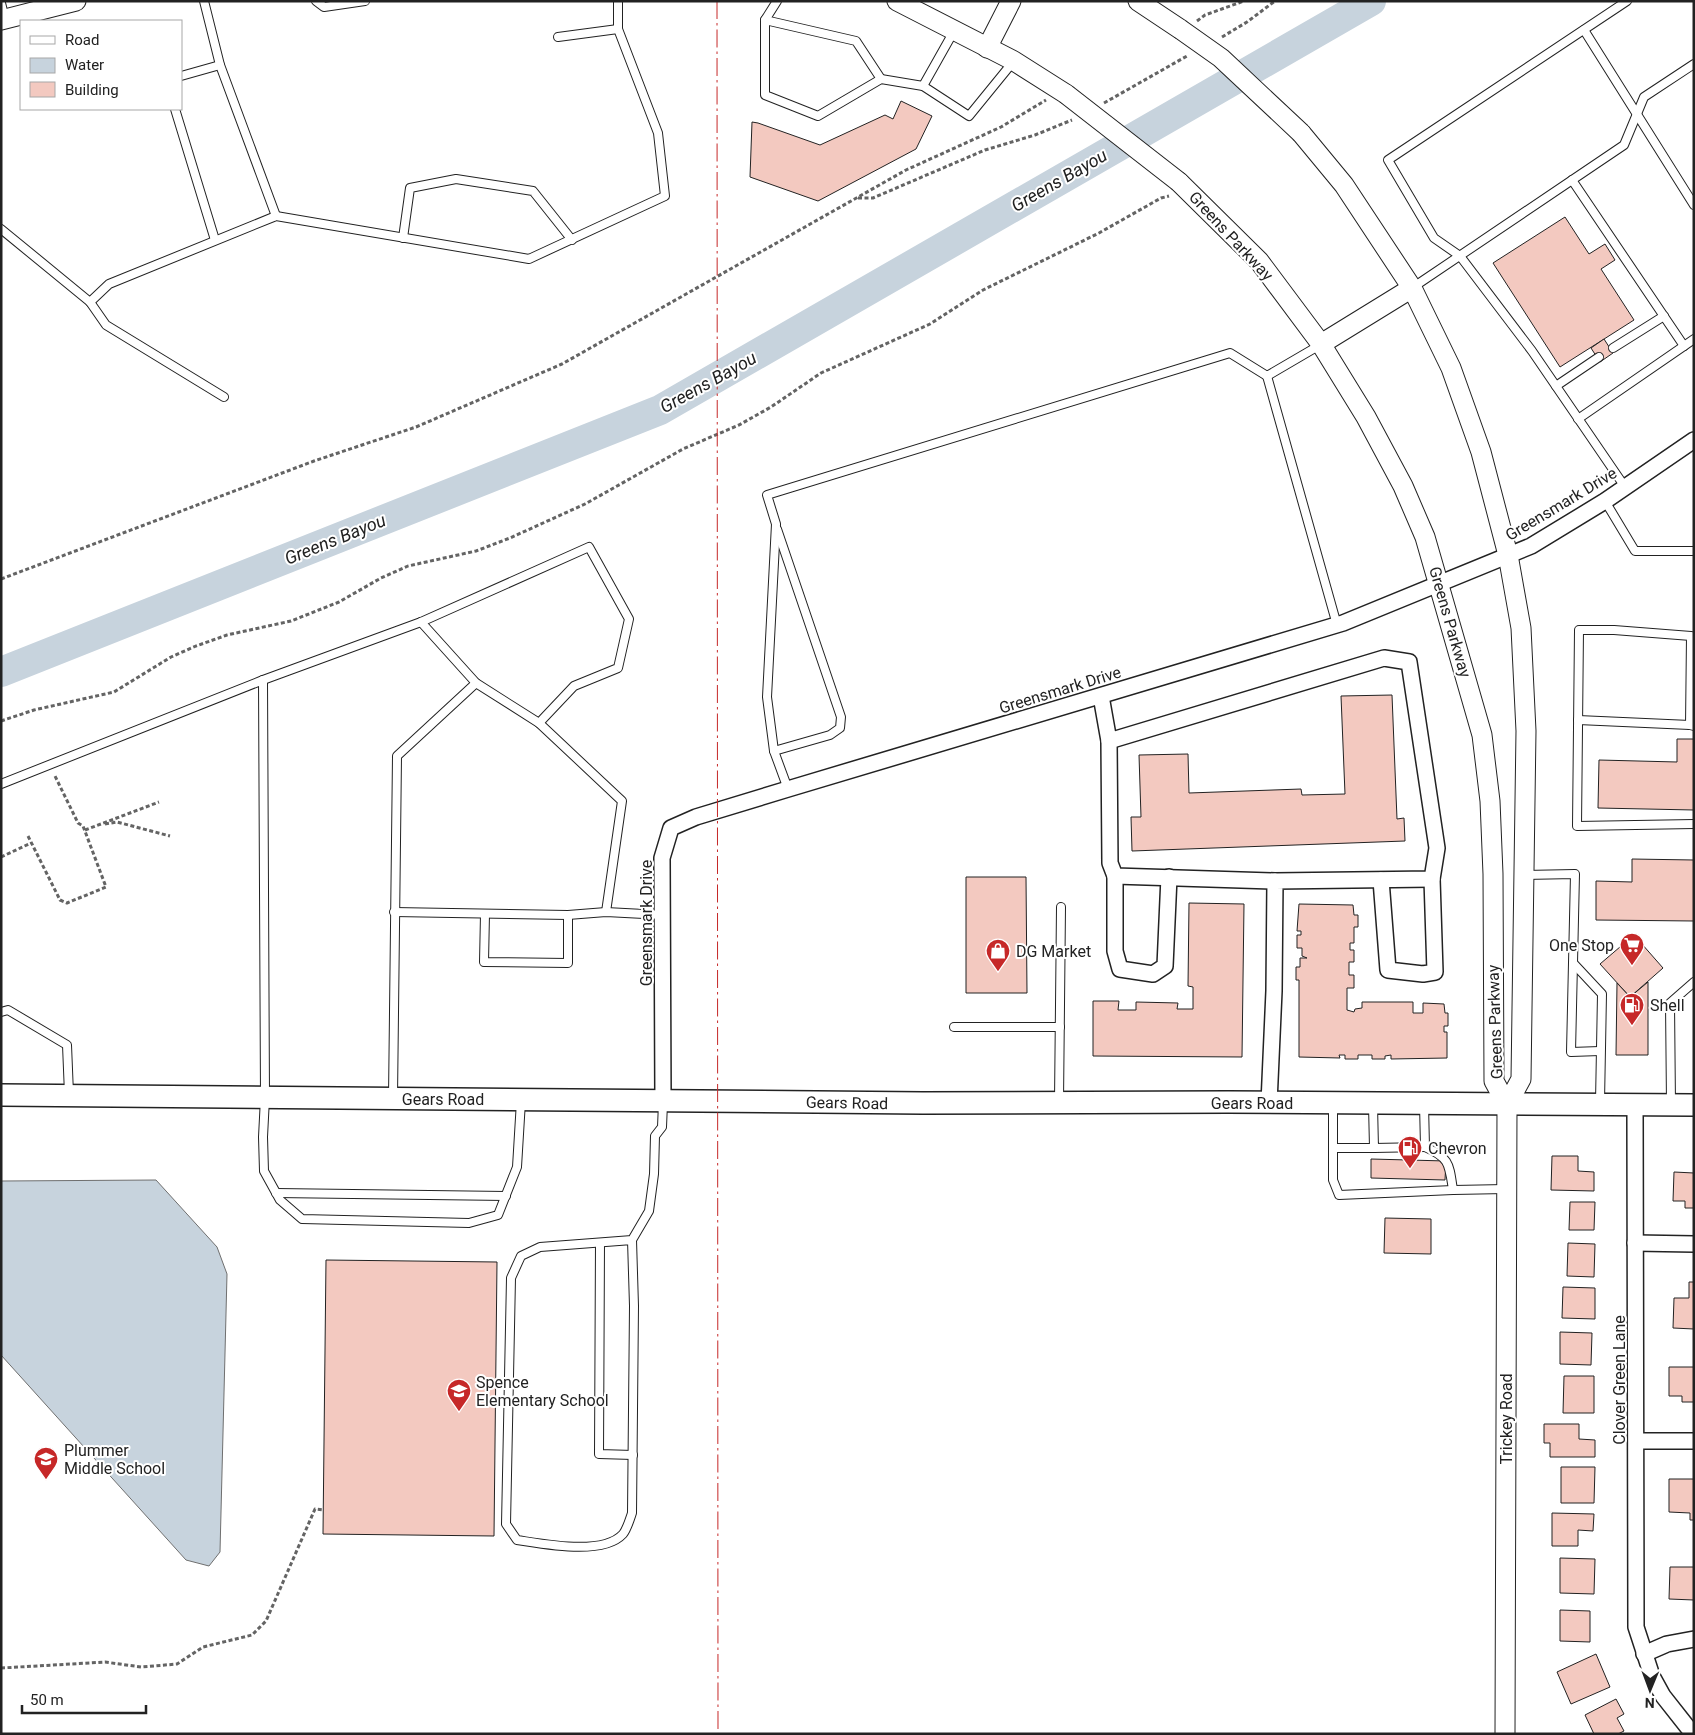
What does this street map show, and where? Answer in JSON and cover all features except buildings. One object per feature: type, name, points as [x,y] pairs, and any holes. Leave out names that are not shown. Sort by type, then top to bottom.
[{"type":"main road","name":"Gears Road","points":[[1,1095],[663,1101],[1694,1105]]},
{"type":"street","points":[[3,14],[76,1]]},
{"type":"street","name":"Greens Parkway","points":[[897,1],[955,29],[1014,61],[1061,92],[1184,187],[1259,261],[1321,344],[1366,417],[1403,486],[1425,537],[1482,734],[1490,801],[1493,874],[1494,1081],[1507,1104]]},
{"type":"street","points":[[987,48],[1011,1]]},
{"type":"street","name":"Greens Parkway","points":[[1138,1],[1221,58],[1257,89],[1301,133],[1344,186],[1412,288],[1451,368],[1481,452],[1508,555],[1521,628],[1526,731],[1521,1079],[1507,1104]]},
{"type":"street","points":[[1321,344],[1412,288]]},
{"type":"street","name":"Greensmark Drive","points":[[663,1101],[662,858],[671,828],[696,817],[1337,625],[1531,546],[1606,501],[1694,440]]},
{"type":"street","points":[[1109,742],[1384,658],[1409,662],[1437,848],[1432,879],[1436,972],[1423,974],[1388,970],[1381,880]]},
{"type":"street","points":[[1101,696],[1109,742],[1110,863],[1115,876],[1115,951],[1120,969],[1153,974],[1165,966],[1168,878]]},
{"type":"street","points":[[1493,874],[1524,875]]},
{"type":"street","points":[[1115,876],[1274,881],[1432,879]]},
{"type":"street","points":[[1269,1103],[1274,991],[1274,881]]},
{"type":"street","name":"Trickey Road","points":[[1505,1734],[1507,1104]]},
{"type":"street","name":"Clover Green Lane","points":[[1635,1105],[1636,1626],[1644,1654],[1662,1696],[1693,1734]]},
{"type":"street","points":[[1635,1243],[1694,1244]]},
{"type":"street","points":[[1637,1440],[1694,1441]]},
{"type":"street","points":[[1644,1654],[1667,1644],[1694,1639]]},
{"type":"lane","points":[[204,1],[220,65],[276,216]]},
{"type":"lane","points":[[316,1],[324,7],[365,1]]},
{"type":"lane","points":[[90,302],[109,284],[276,216],[529,259],[665,196],[658,133],[618,29],[618,1]]},
{"type":"lane","points":[[778,1],[765,20],[765,95],[818,116],[881,79],[923,86],[969,116],[1014,61]]},
{"type":"lane","points":[[1625,487],[1556,386],[1460,256],[1434,238],[1388,160],[1627,1]]},
{"type":"lane","points":[[765,20],[856,41],[881,79]]},
{"type":"lane","points":[[558,37],[618,29]]},
{"type":"lane","points":[[923,86],[955,29]]},
{"type":"lane","points":[[1584,30],[1694,205]]},
{"type":"lane","points":[[1412,288],[1624,145],[1644,97],[1694,64]]},
{"type":"lane","points":[[182,76],[220,65]]},
{"type":"lane","points":[[175,110],[215,240]]},
{"type":"lane","points":[[403,238],[410,188],[456,179],[533,190],[572,240]]},
{"type":"lane","points":[[1572,180],[1684,346]]},
{"type":"lane","points":[[1,229],[90,302],[106,325],[224,397]]},
{"type":"lane","points":[[1613,348],[1664,316]]},
{"type":"lane","points":[[1578,419],[1694,339]]},
{"type":"lane","points":[[1267,376],[1321,344]]},
{"type":"lane","points":[[774,751],[830,735],[840,728],[841,717],[768,495],[1230,352],[1267,376],[1337,625]]},
{"type":"lane","points":[[1556,386],[1599,357]]},
{"type":"lane","points":[[1606,501],[1635,551],[1694,551]]},
{"type":"lane","points":[[776,524],[767,697],[774,751],[788,789]]},
{"type":"lane","points":[[1,784],[263,680],[421,622],[589,547],[629,620],[618,668],[574,686],[539,723]]},
{"type":"lane","points":[[421,622],[476,683],[539,723],[622,801],[606,912]]},
{"type":"lane","points":[[1578,720],[1692,725],[1691,636],[1614,630],[1579,630],[1578,720],[1577,826],[1694,824]]},
{"type":"lane","points":[[263,680],[264,1171],[280,1200],[302,1219],[470,1222],[498,1215],[517,1167],[521,1100]]},
{"type":"lane","points":[[394,1099],[394,912],[397,756],[476,683]]},
{"type":"lane","points":[[1524,875],[1575,874],[1572,1052],[1600,1051]]},
{"type":"lane","points":[[1059,1103],[1061,907]]},
{"type":"lane","points":[[394,912],[568,915],[606,912],[663,915]]},
{"type":"lane","points":[[485,914],[484,962],[568,963],[568,915]]},
{"type":"lane","points":[[1574,964],[1602,994],[1600,1104]]},
{"type":"lane","points":[[1671,1105],[1670,1003],[1694,982]]},
{"type":"lane","points":[[1,1012],[8,1010],[67,1045],[70,1096]]},
{"type":"lane","points":[[954,1027],[1060,1026]]},
{"type":"lane","points":[[632,1240],[540,1246],[521,1256],[511,1278],[506,1524],[518,1540],[567,1548],[602,1545],[623,1534],[632,1513],[634,1306],[632,1240],[649,1211],[654,1174],[655,1136],[662,1127],[663,1101]]},
{"type":"lane","points":[[1334,1103],[1333,1180],[1339,1195],[1506,1189]]},
{"type":"lane","points":[[1373,1103],[1374,1148]]},
{"type":"lane","points":[[1424,1104],[1424,1147]]},
{"type":"lane","points":[[1333,1148],[1424,1147],[1441,1154],[1448,1162],[1453,1190]]},
{"type":"lane","points":[[276,1193],[506,1196]]},
{"type":"lane","points":[[600,1243],[598,1454],[633,1454]]},
{"type":"path","points":[[1183,31],[1205,15],[1244,1]]},
{"type":"path","points":[[1,579],[314,461],[416,427],[553,368],[633,325],[906,170],[1001,127],[1061,92]]},
{"type":"path","points":[[1,721],[34,710],[114,692],[171,657],[196,646],[227,636],[291,621],[339,602],[381,578],[408,566],[476,551],[510,538],[584,504],[683,449],[739,425],[771,407],[822,373],[930,324],[983,290],[1099,233],[1184,187]]},
{"type":"path","points":[[28,836],[60,900],[67,903],[106,887],[85,830],[78,823],[50,764]]},
{"type":"path","points":[[85,830],[159,802]]},
{"type":"path","points":[[102,824],[117,822],[170,836]]},
{"type":"path","points":[[1,857],[31,842]]},
{"type":"path","points":[[1,1668],[104,1662],[140,1667],[177,1664],[203,1647],[252,1635],[266,1621],[315,1509],[323,1510]]},
{"type":"water","points":[[156,1180],[217,1247],[227,1274],[220,1552],[209,1566],[186,1560],[1,1355],[1,1181]]},
{"type":"waterway","name":"Greens Bayou","points":[[1,672],[660,410],[1371,1]]},
{"type":"power","points":[[717,1],[718,1734]]},
{"type":"place","name":"One Stop","points":[[1632,966]]},
{"type":"place","name":"DG Market","points":[[998,972]]},
{"type":"place","name":"Shell","points":[[1632,1026]]},
{"type":"place","name":"Chevron","points":[[1410,1169]]},
{"type":"place","name":"Spence Elementary School","points":[[459,1412]]},
{"type":"place","name":"Plummer Middle School","points":[[46,1480]]}]
